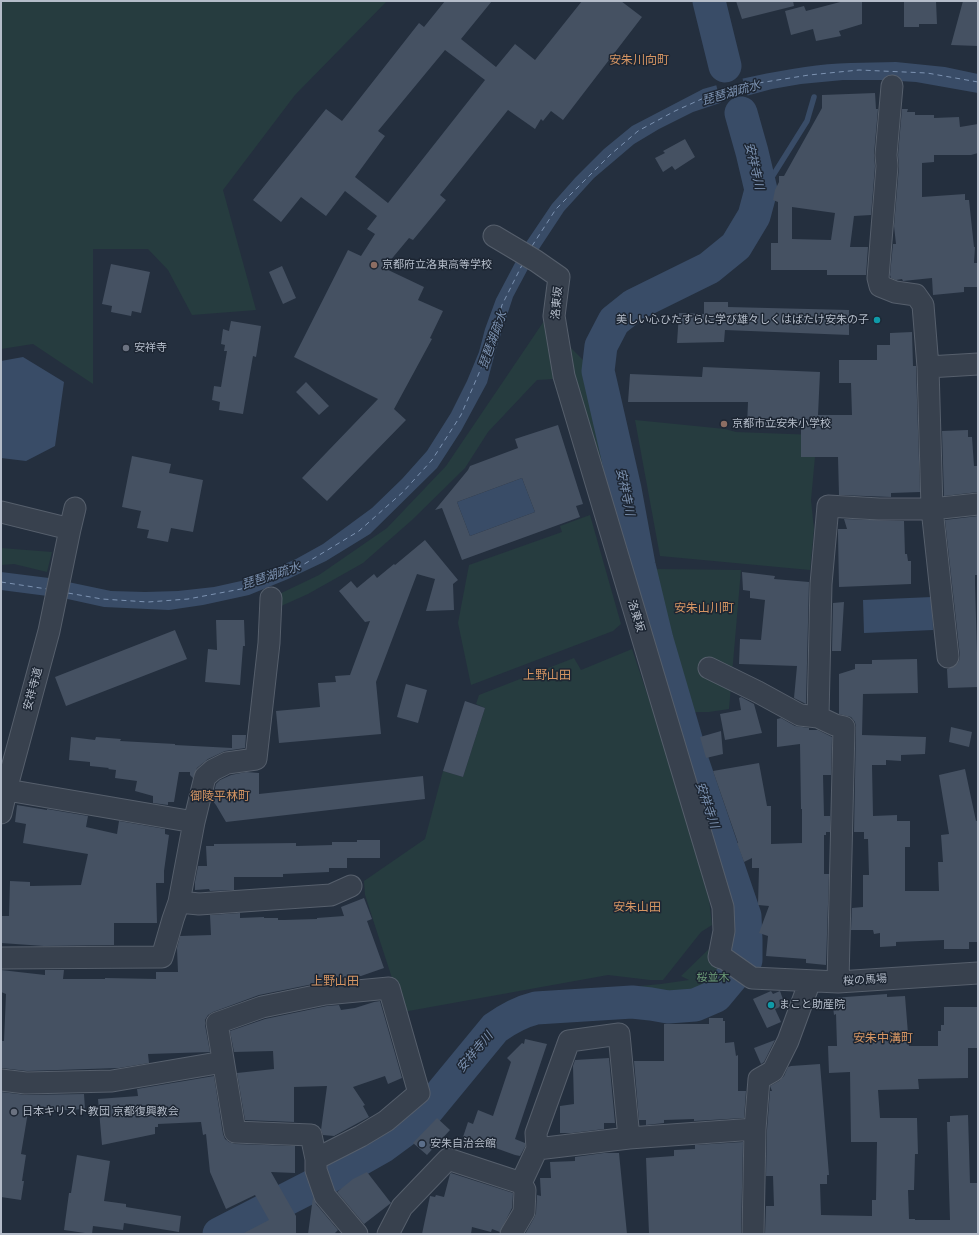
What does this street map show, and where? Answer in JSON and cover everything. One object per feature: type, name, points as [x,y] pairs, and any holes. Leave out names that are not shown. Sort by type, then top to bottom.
[{"type":"street","points":[[892,86],[878,278],[880,286],[895,292],[916,296],[923,305],[928,367],[932,509],[948,657]]},
{"type":"street","name":"洛東坂","points":[[494,236],[559,277],[554,316],[564,376],[723,907],[724,931],[719,957],[725,959],[752,978]]},
{"type":"street","points":[[928,367],[978,364]]},
{"type":"street","points":[[818,717],[821,584],[828,506],[879,509],[932,509],[978,504]]},
{"type":"street","name":"安祥寺道","points":[[1,814],[6,790],[49,631],[75,508]]},
{"type":"street","points":[[1,512],[70,529]]},
{"type":"street","points":[[1,958],[162,957],[179,902],[194,822],[205,777],[213,770],[227,763],[256,759],[269,643],[271,598]]},
{"type":"street","points":[[709,668],[800,715],[818,717],[834,725],[844,726],[838,982]]},
{"type":"street","points":[[6,790],[194,822]]},
{"type":"street","points":[[179,902],[199,904],[332,895],[351,886]]},
{"type":"street","name":"桜の馬場","points":[[752,978],[838,982],[978,974]]},
{"type":"street","points":[[753,1234],[755,1129],[759,1079],[773,1071],[785,1047],[810,981]]},
{"type":"street","points":[[316,1165],[386,1121],[419,1093],[389,988],[325,994],[262,1007],[217,1023],[235,1132],[311,1135],[316,1165],[326,1196],[357,1234]]},
{"type":"street","points":[[521,1183],[537,1149],[536,1133],[569,1041],[619,1034],[629,1138]]},
{"type":"street","points":[[1,1080],[26,1083],[112,1081],[223,1062]]},
{"type":"street","points":[[537,1149],[629,1138],[755,1129]]},
{"type":"street","points":[[388,1234],[402,1207],[448,1159],[521,1183],[525,1190],[524,1212],[511,1234]]},
{"type":"green space","points":[[1,1],[387,1],[295,95],[223,190],[256,310],[192,315],[168,270],[148,249],[93,249],[93,384],[33,344],[1,349]]},
{"type":"green space","name":"桜並木","points":[[544,321],[588,365],[625,489],[639,565],[657,640],[693,763],[745,916],[746,960],[727,1004],[693,1011],[632,1002],[536,1008],[546,995],[689,980],[681,976],[711,947],[716,923],[713,900],[553,379],[537,380],[488,432],[465,468],[412,520],[363,563],[308,594],[270,611],[271,598],[319,575],[387,528],[446,466]]},
{"type":"green space","points":[[635,420],[725,429],[736,432],[817,435],[811,500],[814,529],[810,570],[660,556]]},
{"type":"green space","points":[[590,515],[621,624],[613,631],[471,685],[458,623],[469,565],[562,532],[560,526]]},
{"type":"green space","points":[[1,548],[52,552],[47,572],[14,564],[1,565]]},
{"type":"green space","points":[[655,569],[741,570],[729,709],[709,712],[692,712]]},
{"type":"green space","points":[[632,649],[659,729],[709,899],[712,925],[701,932],[663,980],[608,975],[403,1012],[365,895],[364,881],[425,839],[443,771],[463,777],[485,708],[476,704],[479,695],[574,658],[581,670]]},
{"type":"water","name":"琵琶湖疏水","points":[[896,62],[945,67],[978,74],[978,93],[916,82],[883,80],[843,80],[801,84],[772,89],[693,112],[659,129],[634,144],[594,178],[564,211],[537,252],[513,297],[496,349],[487,383],[461,431],[437,468],[370,534],[326,561],[249,595],[203,605],[169,610],[104,607],[63,598],[1,590],[1,572],[49,578],[111,591],[178,591],[214,587],[241,581],[271,570],[296,559],[323,544],[372,508],[402,479],[427,451],[451,413],[467,381],[479,352],[485,329],[496,299],[525,244],[552,204],[604,149],[632,126],[703,89],[754,76],[816,65]]},
{"type":"water","points":[[23,357],[64,382],[55,446],[26,461],[1,458],[1,361]]},
{"type":"water","points":[[522,478],[535,512],[470,536],[457,502]]},
{"type":"water","points":[[932,597],[933,630],[864,633],[863,600]]},
{"type":"pier","points":[[742,77],[748,97],[721,104],[716,84]]},
{"type":"building","points":[[445,1],[492,1],[461,39],[496,67],[515,44],[535,60],[582,1],[621,1],[642,17],[563,120],[551,111],[543,121],[541,119],[535,129],[508,110],[440,195],[446,200],[413,240],[409,238],[384,268],[424,287],[418,300],[443,311],[430,338],[432,339],[394,409],[406,420],[327,501],[302,478],[378,399],[294,357],[348,250],[361,256],[375,234],[367,229],[377,216],[345,191],[326,216],[301,197],[281,222],[253,200],[326,109],[342,121],[419,23],[424,27]],"holes":[[[445,50],[485,80],[388,203],[355,177],[385,136],[378,131]]]},
{"type":"building","points":[[736,1],[793,1],[794,6],[742,19]]},
{"type":"building","points":[[844,1],[862,1],[862,24],[839,31],[841,36],[816,41],[813,29],[791,35],[785,11],[804,6],[806,11]]},
{"type":"building","points":[[904,1],[936,1],[937,24],[919,24],[919,27],[904,27]]},
{"type":"building","points":[[963,1],[978,1],[978,46],[951,45]]},
{"type":"building","points":[[875,93],[876,109],[878,109],[871,215],[854,216],[850,247],[868,247],[866,275],[827,275],[827,270],[771,270],[771,243],[778,243],[778,202],[773,200],[775,190],[779,182],[779,176],[784,176],[822,108],[822,95]],"holes":[[[792,207],[835,213],[831,240],[792,239]]]},
{"type":"building","points":[[902,109],[908,109],[907,112],[915,112],[915,115],[934,115],[934,118],[959,117],[960,127],[978,124],[978,153],[971,155],[934,155],[934,162],[922,163],[922,197],[965,194],[965,200],[969,200],[975,247],[974,263],[978,263],[978,287],[964,287],[964,292],[933,295],[932,278],[903,281],[902,279],[896,280],[891,278],[893,244],[896,244],[894,226]]},
{"type":"building","points":[[685,139],[695,157],[675,170],[672,166],[663,172],[655,158],[665,153],[663,151]]},
{"type":"building","points":[[111,264],[150,272],[141,313],[132,311],[131,316],[111,312],[112,306],[102,304]]},
{"type":"building","points":[[282,266],[296,298],[283,304],[269,272]]},
{"type":"building","points":[[704,302],[728,302],[728,307],[849,310],[849,335],[725,330],[724,342],[677,343],[679,313],[704,314]]},
{"type":"building","points":[[231,321],[261,326],[256,357],[253,356],[243,414],[219,410],[220,402],[212,400],[214,386],[221,387],[227,351],[224,351],[225,345],[221,344],[223,329],[229,331]]},
{"type":"building","points":[[912,332],[913,366],[916,366],[920,492],[891,493],[891,497],[839,495],[838,457],[801,457],[801,428],[747,427],[748,402],[628,402],[630,374],[702,377],[703,367],[820,372],[818,415],[852,415],[851,383],[839,383],[839,360],[877,360],[877,345],[890,345],[890,333]]},
{"type":"building","points":[[306,382],[329,406],[319,415],[296,392]]},
{"type":"building","points":[[558,425],[583,504],[576,506],[580,517],[462,560],[442,508],[435,510],[470,466],[518,448],[515,439]],"holes":[[[522,478],[535,512],[470,536],[457,502]]]},
{"type":"building","points":[[968,430],[968,437],[972,437],[974,466],[977,466],[978,492],[944,496],[942,431]]},
{"type":"building","points":[[132,456],[171,464],[169,473],[203,480],[193,532],[171,528],[168,542],[147,538],[149,530],[137,528],[141,511],[122,507]]},
{"type":"building","points":[[978,516],[978,575],[975,575],[975,584],[978,687],[948,688],[947,669],[955,666],[959,661],[960,656],[945,520]]},
{"type":"building","points":[[844,519],[904,521],[905,554],[907,554],[908,561],[911,561],[911,584],[839,587],[838,529],[847,529]]},
{"type":"building","points":[[425,540],[458,580],[453,584],[454,610],[426,611],[435,579],[417,574],[376,682],[381,734],[279,743],[276,711],[320,707],[318,683],[336,682],[335,676],[350,675],[370,621],[365,622],[339,591],[351,581],[357,588],[374,574],[377,578]]},
{"type":"building","points":[[742,572],[775,576],[774,579],[809,582],[806,704],[794,698],[797,666],[739,664],[740,639],[761,640],[765,600],[750,598],[750,591],[743,590]]},
{"type":"building","points":[[844,602],[841,651],[832,651],[833,603]]},
{"type":"building","points":[[216,620],[244,620],[245,646],[243,646],[240,685],[205,682],[208,649],[217,650]]},
{"type":"building","points":[[175,630],[187,659],[66,706],[55,677]]},
{"type":"building","points":[[917,659],[918,693],[863,694],[862,735],[926,737],[925,754],[901,755],[901,761],[886,760],[886,765],[872,765],[873,816],[897,815],[897,821],[910,821],[910,847],[905,847],[905,891],[939,891],[938,862],[943,862],[941,835],[949,834],[939,775],[965,769],[976,821],[978,821],[978,942],[969,942],[969,949],[944,949],[944,940],[896,942],[896,946],[880,947],[880,933],[874,934],[873,930],[851,930],[852,908],[863,907],[863,875],[869,875],[868,839],[864,839],[864,832],[854,832],[856,727],[855,722],[851,717],[839,714],[839,674],[855,669],[855,664],[872,664],[872,660]]},
{"type":"building","points":[[406,684],[427,690],[418,723],[397,717]]},
{"type":"building","points":[[741,697],[754,704],[762,733],[725,740],[720,714],[741,710],[739,698]]},
{"type":"building","points":[[465,701],[485,708],[463,777],[443,771]]},
{"type":"building","points":[[781,718],[795,726],[809,728],[809,730],[818,730],[832,737],[831,775],[823,775],[824,816],[830,816],[830,832],[826,832],[826,835],[824,835],[824,874],[829,874],[826,965],[806,963],[806,959],[766,956],[768,936],[759,933],[769,906],[758,905],[759,868],[752,868],[752,858],[744,862],[713,771],[759,763],[767,806],[771,806],[771,844],[802,843],[800,744],[777,747],[777,719]]},
{"type":"building","points":[[951,727],[972,732],[969,747],[949,742]]},
{"type":"building","points":[[721,731],[723,754],[706,758],[700,737]]},
{"type":"building","points":[[232,735],[246,735],[245,748],[225,751],[208,759],[197,768],[193,778],[190,775],[190,772],[179,772],[174,802],[168,802],[168,805],[153,803],[153,796],[135,791],[137,781],[115,778],[116,770],[90,766],[90,762],[69,760],[71,737],[95,740],[96,737],[121,739],[120,741],[232,748]]},
{"type":"building","points":[[246,772],[259,773],[259,794],[423,776],[425,799],[226,822],[212,800],[216,784],[220,780],[231,775]]},
{"type":"building","points":[[17,805],[88,816],[86,827],[117,834],[119,821],[165,829],[165,834],[169,835],[164,871],[164,883],[156,883],[157,923],[114,923],[114,945],[44,946],[1,943],[1,916],[9,916],[10,881],[30,882],[30,886],[81,885],[88,854],[23,843],[26,824],[15,822]]},
{"type":"building","points":[[357,840],[380,840],[380,858],[347,858],[347,868],[329,868],[329,872],[283,874],[283,877],[234,877],[234,890],[195,890],[198,866],[207,866],[206,846],[214,846],[214,844],[296,843],[296,846],[332,845],[332,842],[357,842]]},
{"type":"building","points":[[364,898],[372,919],[367,921],[384,968],[361,976],[335,978],[335,981],[259,995],[213,1012],[208,1015],[205,1020],[210,1052],[148,1054],[149,1063],[119,1068],[27,1071],[1,1068],[1,1041],[4,1041],[6,994],[1,992],[1,970],[45,975],[45,970],[64,970],[63,979],[156,979],[156,972],[178,972],[177,948],[180,936],[211,935],[210,915],[240,913],[240,918],[264,917],[278,918],[278,920],[317,919],[344,916],[341,907]]},
{"type":"building","name":"まこと助産院","points":[[771,991],[773,994],[780,991],[785,1005],[775,1009],[781,1022],[767,1028],[753,999]]},
{"type":"building","points":[[887,994],[887,997],[905,996],[909,1046],[938,1046],[938,1031],[941,1031],[941,1025],[944,1025],[944,1007],[978,1007],[978,1048],[968,1048],[968,1078],[918,1079],[919,1089],[878,1090],[880,1118],[917,1118],[918,1154],[915,1154],[914,1190],[908,1190],[909,1219],[950,1220],[947,1122],[950,1122],[950,1116],[968,1115],[970,1183],[978,1183],[978,1234],[765,1234],[766,1206],[774,1206],[773,1176],[766,1176],[767,1130],[770,1091],[772,1091],[770,1086],[779,1081],[784,1076],[788,1067],[791,1066],[820,1064],[829,1175],[827,1175],[827,1184],[820,1184],[821,1215],[872,1216],[872,1200],[876,1200],[877,1142],[851,1142],[850,1072],[829,1073],[828,1046],[837,1046],[836,1014],[834,1015],[832,998]]},
{"type":"building","points":[[380,1001],[402,1078],[388,1084],[385,1076],[353,1087],[365,1105],[363,1106],[369,1117],[334,1136],[323,1135],[321,1130],[327,1086],[294,1087],[294,1122],[245,1120],[237,1073],[274,1069],[273,1051],[234,1052],[230,1031],[265,1019],[327,1006],[339,1005],[341,1010]]},
{"type":"building","points":[[709,1018],[723,1018],[723,1021],[725,1021],[725,1043],[734,1042],[736,1056],[738,1055],[738,1091],[746,1091],[744,1118],[694,1121],[694,1119],[664,1120],[664,1123],[646,1125],[646,1120],[639,1120],[634,1061],[664,1061],[664,1024],[709,1024]]},
{"type":"building","points":[[525,1039],[547,1044],[515,1139],[525,1143],[525,1147],[520,1156],[490,1146],[489,1149],[462,1140],[468,1122],[473,1124],[478,1110],[493,1116],[511,1062],[507,1058],[522,1043],[524,1044]]},
{"type":"building","points":[[775,1040],[764,1062],[761,1064],[754,1048]]},
{"type":"building","points":[[609,1058],[615,1123],[604,1123],[604,1129],[560,1133],[560,1106],[574,1104],[573,1066],[575,1060]]},
{"type":"building","points":[[214,1076],[225,1139],[235,1144],[295,1146],[295,1173],[271,1172],[296,1216],[296,1234],[242,1234],[269,1220],[255,1195],[226,1209],[210,1172],[206,1134],[203,1135],[201,1122],[158,1124],[158,1127],[155,1127],[155,1134],[102,1145],[98,1099],[138,1096],[137,1089]]},
{"type":"building","points":[[1,1092],[26,1095],[84,1094],[85,1109],[28,1112],[21,1154],[26,1155],[21,1200],[1,1197]]},
{"type":"building","points":[[437,1118],[450,1130],[427,1155],[413,1143]]},
{"type":"building","points":[[743,1142],[741,1233],[649,1234],[646,1158],[674,1156],[674,1150],[695,1149],[695,1145]]},
{"type":"building","points":[[604,1153],[619,1153],[627,1234],[525,1234],[536,1213],[537,1195],[541,1196],[540,1178],[551,1178],[550,1162],[575,1161],[575,1157]]},
{"type":"building","points":[[77,1155],[110,1161],[104,1201],[126,1204],[126,1207],[181,1216],[179,1232],[124,1223],[123,1230],[93,1226],[92,1234],[64,1230],[69,1193],[71,1193]]},
{"type":"building","points":[[367,1172],[391,1203],[364,1224],[337,1192],[353,1179]]},
{"type":"building","points":[[451,1173],[513,1193],[512,1208],[500,1232],[492,1229],[491,1232],[472,1227],[471,1234],[422,1234],[430,1196],[435,1197],[436,1195],[444,1197]]},
{"type":"building","points":[[313,1197],[316,1204],[338,1230],[334,1234],[308,1234]]},
{"type":"waterway","name":"安祥寺川","points":[[709,1],[725,66]]},
{"type":"waterway","points":[[761,190],[767,185],[807,121],[814,97]]},
{"type":"waterway","name":"安祥寺川","points":[[219,1234],[322,1181],[382,1147],[420,1119],[495,1028],[505,1021],[525,1011],[536,1008],[632,1002],[668,1007],[695,1005],[716,996],[746,960],[745,916],[693,763],[657,640],[639,565],[625,489],[598,371],[601,346],[614,321],[634,305],[709,268],[736,246],[754,216],[761,190],[741,113]]},
{"type":"ferry route","points":[[532,246],[556,209],[610,155],[638,131],[675,111],[715,93],[746,85],[809,75],[859,70],[927,73],[978,82]]},
{"type":"ferry route","points":[[68,593],[102,599],[148,602],[188,599],[241,589],[301,566],[359,531],[403,492],[432,460],[461,415],[488,352],[502,305],[522,265]]},
{"type":"ferry route","points":[[1,582],[47,589]]},
{"type":"place","name":"京都府立洛東高等学校","points":[[374,265]]},
{"type":"place","name":"美しい心ひたすらに学び雄々しくはばたけ安朱の子","points":[[877,320]]},
{"type":"place","name":"安祥寺","points":[[126,348]]},
{"type":"place","name":"京都市立安朱小学校","points":[[724,424]]},
{"type":"place","name":"まこと助産院","points":[[771,1005]]},
{"type":"place","name":"日本キリスト教団 京都復興教会","points":[[14,1112]]},
{"type":"place","name":"安朱自治会館","points":[[422,1144]]},
{"type":"district","name":"安朱川向町","points":[[639,60]]},
{"type":"district","name":"安朱山川町","points":[[704,608]]},
{"type":"district","name":"上野山田","points":[[547,675]]},
{"type":"district","name":"御陵平林町","points":[[220,796]]},
{"type":"district","name":"安朱山田","points":[[637,907]]},
{"type":"district","name":"上野山田","points":[[335,981]]},
{"type":"district","name":"安朱中溝町","points":[[883,1038]]}]
